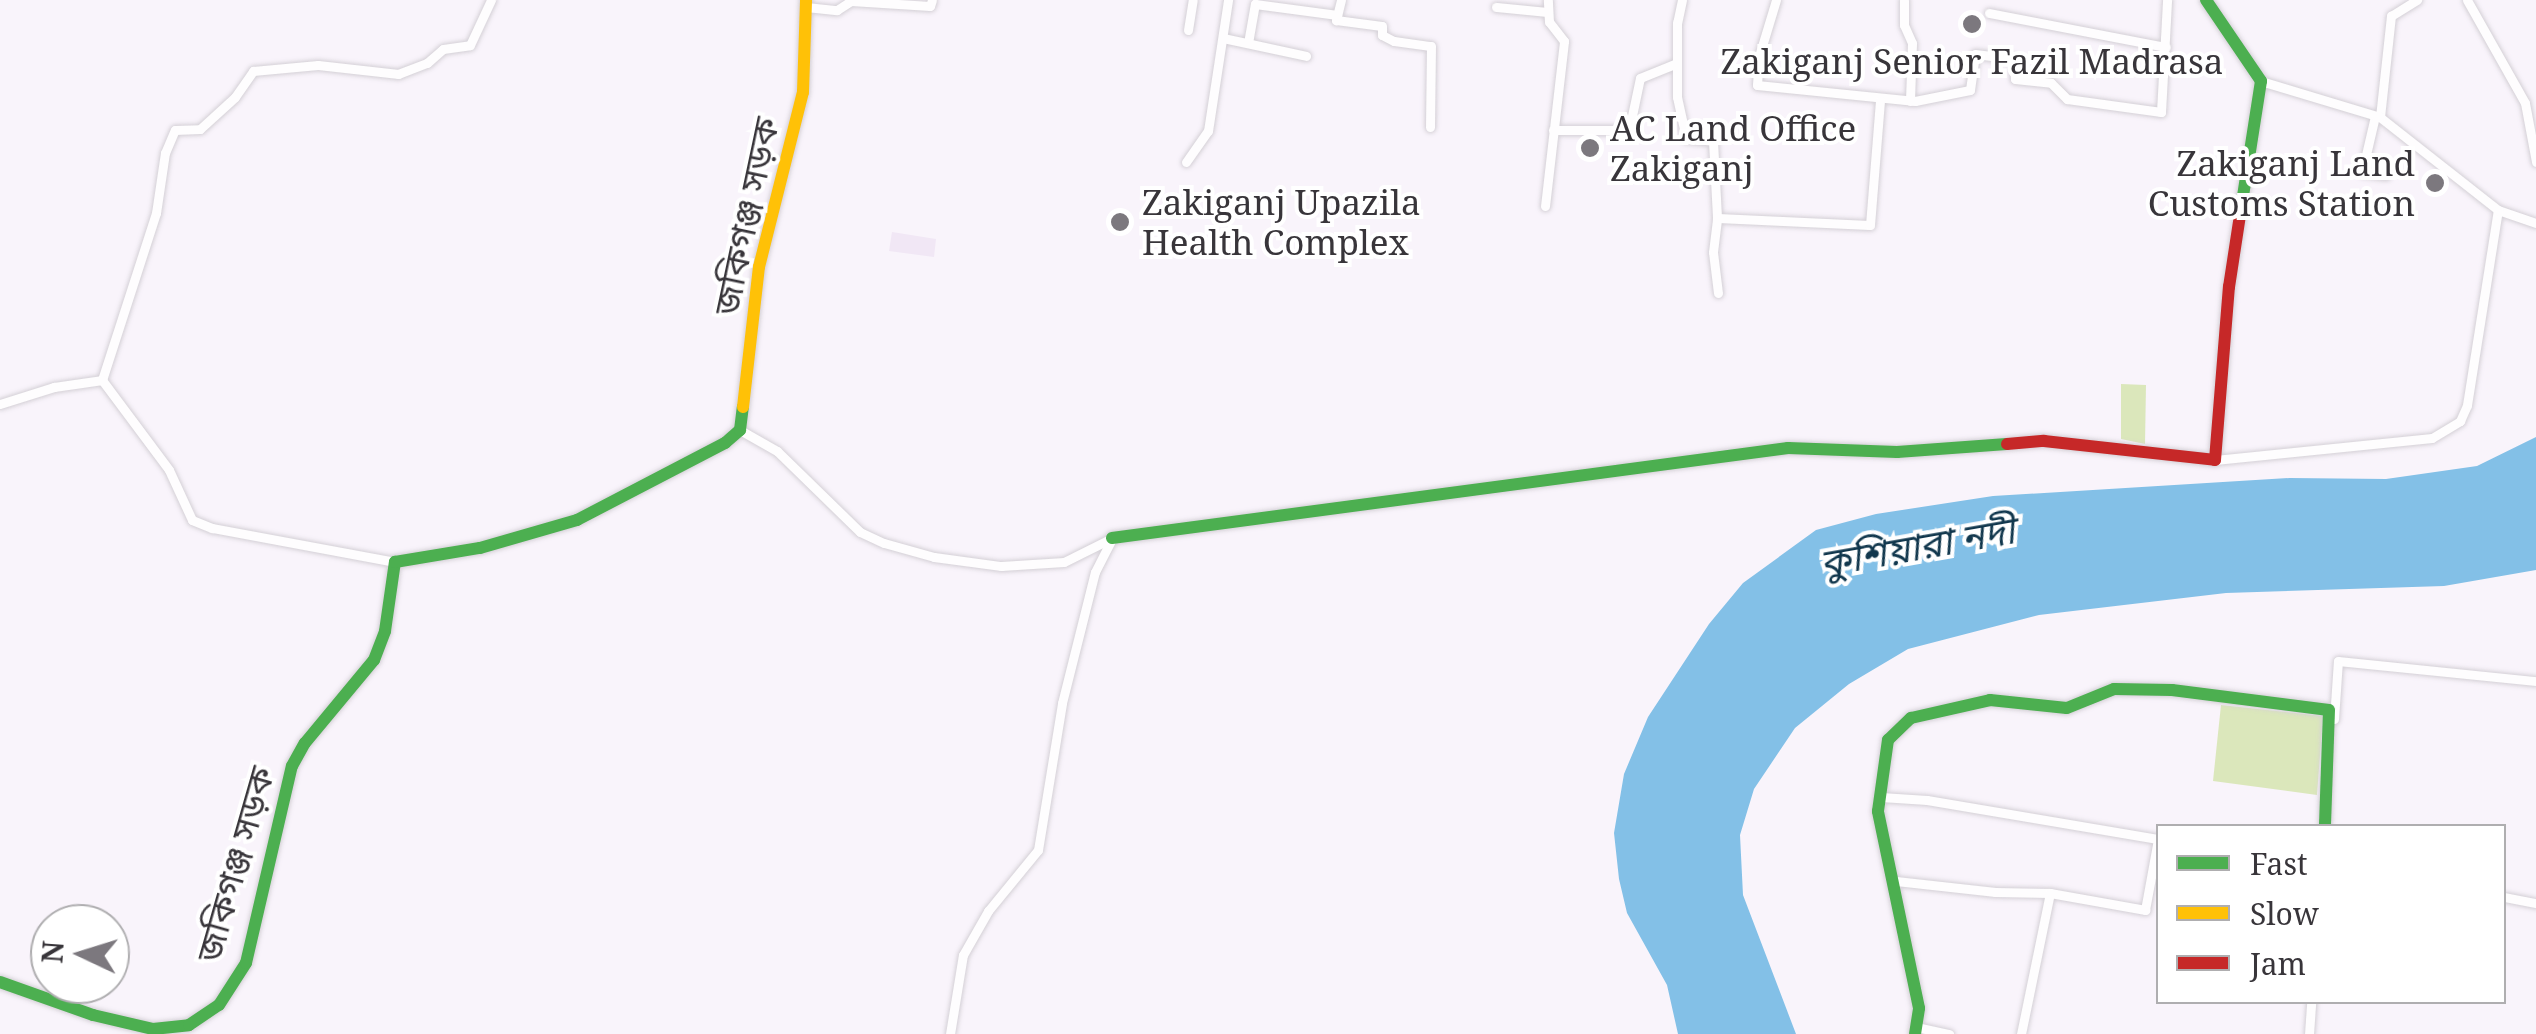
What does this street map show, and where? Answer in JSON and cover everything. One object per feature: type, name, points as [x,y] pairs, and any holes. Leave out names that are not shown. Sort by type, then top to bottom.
[{"type":"street","points":[[102,380],[156,213],[165,153],[175,130],[200,129],[235,97],[253,72],[318,65],[398,74],[427,63],[443,50],[470,45],[491,0]]},
{"type":"street","points":[[806,4],[837,10],[851,1],[930,6],[932,0]]},
{"type":"street","points":[[1188,30],[1193,0]]},
{"type":"street","points":[[1186,162],[1208,131],[1228,0]]},
{"type":"street","points":[[1341,0],[1336,20],[1382,26],[1382,36],[1394,41],[1431,46],[1430,128]]},
{"type":"street","points":[[1546,206],[1564,41],[1549,22],[1548,0]]},
{"type":"street","points":[[1682,0],[1677,98],[1686,138],[1713,141],[1713,252],[1718,293]]},
{"type":"street","points":[[1776,0],[1760,56],[1757,84],[1910,101],[1970,90],[1975,54],[2014,58],[2015,79],[2051,82],[2067,98],[2161,112],[2167,0]]},
{"type":"street","points":[[1904,0],[1904,25],[1912,43],[1910,101]]},
{"type":"street","points":[[2206,0],[2261,81],[2377,117],[2498,210],[2536,223]]},
{"type":"street","points":[[2386,176],[2362,172],[2377,117],[2391,16],[2417,0]]},
{"type":"street","points":[[2467,0],[2525,103],[2536,162]]},
{"type":"street","name":"জকিগঞ্জ সড়ক","points":[[740,430],[759,267],[803,92],[806,4]]},
{"type":"street","points":[[1248,43],[1255,4],[1337,15]]},
{"type":"street","points":[[1496,7],[1548,12]]},
{"type":"street","points":[[1990,13],[2166,47]]},
{"type":"street","points":[[1223,38],[1306,56]]},
{"type":"street","points":[[1554,130],[1629,130],[1640,78],[1676,63]]},
{"type":"street","points":[[2215,460],[2229,287],[2261,81]]},
{"type":"street","points":[[1716,218],[1870,225],[1880,100]]},
{"type":"street","points":[[102,380],[169,470],[192,520],[396,562],[480,548],[577,520],[725,442],[740,430],[777,451],[860,532],[900,548],[960,562],[1042,566],[1088,553],[1112,538],[1788,448],[1897,452],[2044,442],[2215,460],[2432,438],[2460,421],[2467,406],[2498,210]]},
{"type":"street","points":[[0,404],[54,386],[102,380]]},
{"type":"street","points":[[950,1034],[963,955],[988,911],[1038,850],[1062,703],[1095,572],[1112,538]]},
{"type":"street","name":"জকিগঞ্জ সড়ক","points":[[0,982],[93,1015],[153,1029],[189,1030],[219,1005],[246,962],[292,766],[305,742],[374,660],[385,632],[396,562]]},
{"type":"street","points":[[2326,824],[2338,661],[2536,681]]},
{"type":"street","points":[[1949,1034],[1915,1030],[1919,1008],[1896,882],[1878,810],[1888,740],[1911,718],[1970,702],[2067,708],[2114,689],[2172,690],[2330,710],[2326,824]]},
{"type":"street","points":[[1881,797],[1927,800],[2156,839]]},
{"type":"street","points":[[1896,882],[2016,894],[2050,892],[2145,910],[2156,850]]},
{"type":"street","points":[[2021,1034],[2050,892]]},
{"type":"street","points":[[2506,898],[2536,903]]},
{"type":"street","points":[[2308,1034],[2312,1004]]},
{"type":"shaded area","points":[[892,232],[936,239],[934,257],[889,251]]},
{"type":"green space","points":[[2121,384],[2146,385],[2145,444],[2121,439]]},
{"type":"green space","points":[[2221,705],[2323,716],[2317,795],[2213,781]]},
{"type":"water","name":"কুশিয়ারা নদী","points":[[2536,437],[2536,570],[2444,586],[2226,593],[2039,615],[1908,649],[1849,684],[1795,728],[1754,789],[1740,835],[1743,895],[1796,1034],[1678,1034],[1667,985],[1627,913],[1619,879],[1614,833],[1624,774],[1648,717],[1709,624],[1743,583],[1816,530],[1876,514],[1993,496],[2290,478],[2386,479],[2477,466]]},
{"type":"traffic: fast","points":[[2206,0],[2261,81],[2240,215]]},
{"type":"traffic: fast","points":[[0,982],[93,1015],[153,1029],[189,1025],[219,1005],[246,963],[292,766],[305,743],[374,660],[385,631],[395,562],[480,548],[577,520],[725,443],[740,430],[743,407]]},
{"type":"traffic: fast","points":[[1112,538],[1788,448],[1897,452],[2007,444]]},
{"type":"traffic: fast","points":[[1915,1034],[1919,1008],[1878,811],[1888,740],[1911,718],[1990,700],[2067,708],[2114,689],[2172,690],[2329,710],[2325,824]]},
{"type":"traffic: slow","points":[[743,407],[759,267],[803,92],[806,0]]},
{"type":"traffic: jam","points":[[2007,444],[2044,441],[2215,460],[2229,287],[2240,215]]},
{"type":"place","name":"Zakiganj Senior Fazil Madrasa","points":[[1972,24]]},
{"type":"place","name":"AC Land Office Zakiganj","points":[[1590,148]]},
{"type":"place","name":"Zakiganj Land Customs Station","points":[[2435,183]]},
{"type":"place","name":"Zakiganj Upazila Health Complex","points":[[1120,222]]}]
